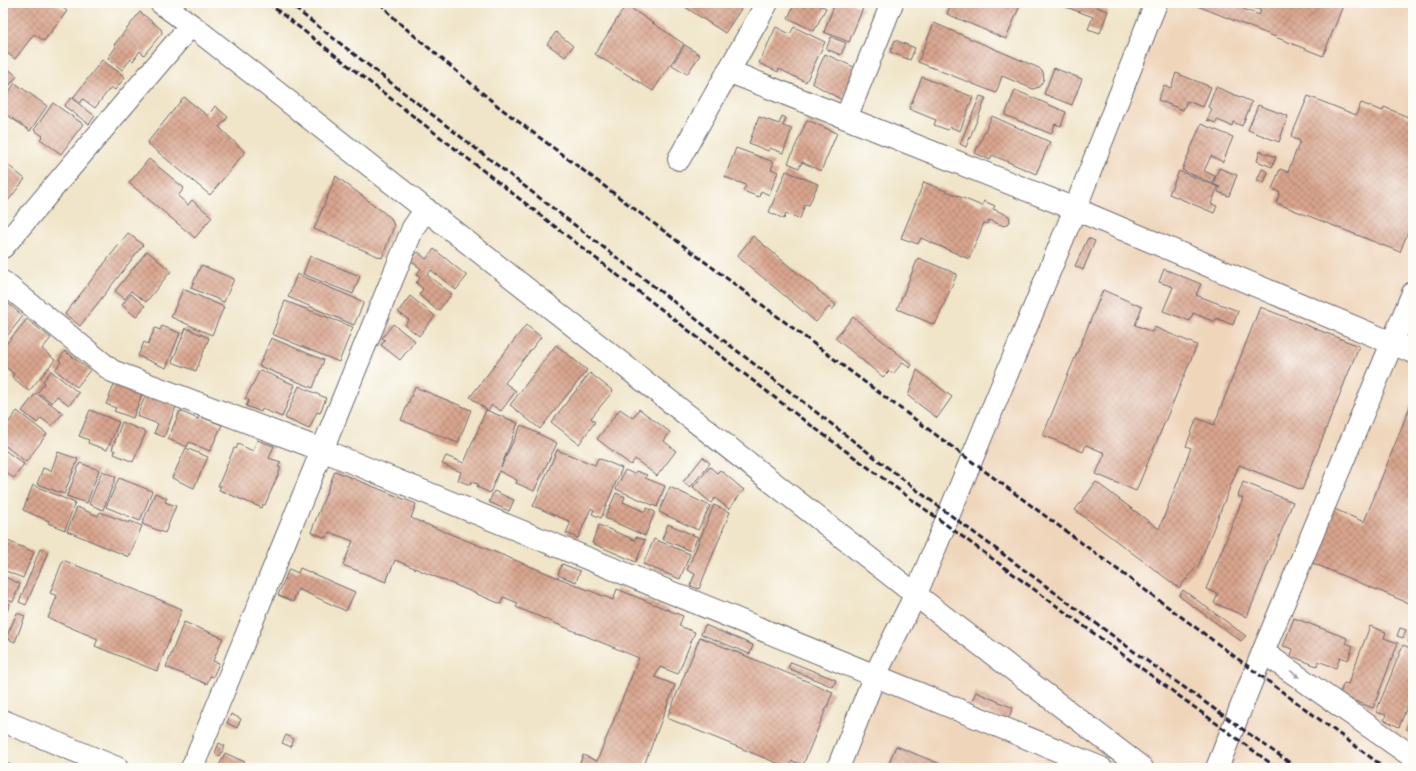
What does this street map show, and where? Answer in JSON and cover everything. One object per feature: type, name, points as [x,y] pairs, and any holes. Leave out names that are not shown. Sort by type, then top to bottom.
[{"type":"street","points":[[161,3],[1139,767]]},
{"type":"street","points":[[679,159],[767,3]]},
{"type":"street","points":[[846,118],[892,3]]},
{"type":"street","points":[[838,768],[875,675],[916,594],[1076,209],[1156,3]]},
{"type":"street","points":[[3,248],[191,25]]},
{"type":"street","points":[[728,71],[1076,209],[1413,352]]},
{"type":"street","points":[[192,768],[413,228],[426,209]]},
{"type":"street","points":[[3,282],[112,371],[322,450],[1101,768]]},
{"type":"street","points":[[1217,768],[1263,652],[1393,344],[1413,292]]},
{"type":"street","points":[[1263,652],[1413,757]]},
{"type":"street","points":[[3,720],[117,768]]},
{"type":"shaded area","points":[[1147,3],[1413,3],[1413,768],[838,768]]},
{"type":"building","points":[[3,3],[56,3],[67,11],[44,41],[34,34],[15,59],[3,50]]},
{"type":"building","points":[[679,3],[745,3],[725,33]]},
{"type":"building","points":[[795,3],[816,3],[826,8],[814,31],[788,18]]},
{"type":"building","points":[[835,3],[850,3],[863,8],[849,42],[824,32]]},
{"type":"building","points":[[944,3],[1021,3],[1006,39],[947,14],[950,6]]},
{"type":"building","points":[[1056,3],[1099,3],[1097,7],[1108,11],[1100,33],[1088,29],[1093,17]]},
{"type":"building","points":[[1190,3],[1228,3],[1259,15],[1261,10],[1243,3],[1344,3],[1323,56]]},
{"type":"building","points":[[626,5],[684,44],[653,91],[595,54]]},
{"type":"building","points":[[140,12],[161,29],[162,33],[144,55],[140,51],[133,61],[131,59],[122,70],[108,58],[116,47],[114,45]]},
{"type":"building","points":[[934,23],[1039,68],[1043,72],[1044,79],[1039,87],[1033,89],[1002,76],[996,93],[918,62]]},
{"type":"building","points":[[776,27],[790,34],[794,27],[825,42],[806,82],[779,69],[778,72],[759,63]]},
{"type":"building","points":[[556,32],[573,46],[565,57],[547,44]]},
{"type":"building","points":[[831,37],[846,43],[841,55],[826,49]]},
{"type":"building","points":[[895,40],[915,48],[910,60],[890,52]]},
{"type":"building","points":[[685,45],[700,55],[687,74],[672,65]]},
{"type":"building","points":[[825,54],[856,68],[842,100],[812,83]]},
{"type":"building","points":[[102,60],[125,77],[115,90],[111,87],[95,108],[83,99],[80,103],[73,98]]},
{"type":"building","points":[[3,65],[17,76],[3,94]]},
{"type":"building","points":[[1054,68],[1082,79],[1072,105],[1044,94]]},
{"type":"building","points":[[1176,73],[1211,87],[1203,107],[1187,101],[1183,110],[1158,100],[1164,85],[1171,88]]},
{"type":"building","points":[[922,77],[973,97],[960,131],[950,127],[948,130],[934,125],[936,120],[909,109]]},
{"type":"building","points":[[15,83],[47,106],[30,131],[3,112],[7,106],[3,103],[3,101]]},
{"type":"building","points":[[1216,87],[1252,102],[1242,126],[1233,122],[1232,126],[1217,120],[1216,123],[1207,120],[1212,109],[1208,107]]},
{"type":"building","points":[[1015,90],[1066,112],[1061,126],[1055,124],[1051,134],[1005,115]]},
{"type":"building","points":[[980,96],[986,98],[966,147],[960,144]]},
{"type":"building","points":[[1308,96],[1356,115],[1361,103],[1383,111],[1384,107],[1413,119],[1413,219],[1400,252],[1276,203],[1280,192],[1272,189],[1280,169],[1288,172],[1300,141],[1291,137]]},
{"type":"building","points":[[184,97],[208,116],[215,106],[228,117],[219,127],[245,152],[210,195],[147,143]]},
{"type":"building","points":[[71,98],[95,116],[89,124],[64,106]]},
{"type":"building","points":[[53,103],[83,124],[61,154],[40,139],[43,136],[34,130]]},
{"type":"building","points":[[1258,105],[1288,116],[1279,142],[1248,130]]},
{"type":"building","points":[[782,116],[786,118],[783,126],[792,129],[783,153],[770,148],[768,151],[749,143],[759,117],[779,124]]},
{"type":"building","points":[[992,116],[1050,142],[1036,174],[992,155],[990,160],[975,153]]},
{"type":"building","points":[[807,120],[837,133],[821,171],[802,162],[799,168],[788,163]]},
{"type":"building","points":[[1201,124],[1233,137],[1223,162],[1211,156],[1204,171],[1215,176],[1212,183],[1182,170]]},
{"type":"building","points":[[736,148],[774,162],[771,169],[778,172],[769,195],[761,191],[759,197],[743,191],[746,185],[725,177]]},
{"type":"building","points":[[1260,151],[1276,157],[1272,167],[1257,161]]},
{"type":"building","points":[[149,159],[184,188],[178,196],[188,205],[192,200],[212,217],[195,238],[129,183]]},
{"type":"building","points":[[3,161],[25,179],[4,206],[3,205]]},
{"type":"building","points":[[1219,168],[1237,175],[1229,196],[1218,192],[1220,187],[1213,184]]},
{"type":"building","points":[[1262,169],[1268,172],[1264,183],[1257,180]]},
{"type":"building","points":[[786,171],[818,184],[809,205],[805,204],[800,219],[786,213],[784,219],[769,212]]},
{"type":"building","points":[[1179,171],[1218,187],[1211,204],[1217,206],[1214,213],[1169,194]]},
{"type":"building","points":[[336,176],[391,218],[394,226],[382,258],[314,229]]},
{"type":"building","points":[[924,182],[982,206],[984,201],[995,206],[993,209],[1009,216],[1010,222],[1004,226],[989,220],[987,224],[984,223],[969,259],[921,238],[918,244],[901,238]]},
{"type":"building","points":[[128,233],[143,245],[80,326],[65,314]]},
{"type":"building","points":[[753,236],[836,305],[832,310],[829,307],[816,322],[737,256]]},
{"type":"building","points":[[1088,238],[1095,241],[1083,270],[1075,266]]},
{"type":"building","points":[[434,249],[467,276],[456,290],[431,270],[427,275],[452,294],[438,311],[419,295],[423,289],[416,283],[420,278],[416,275],[421,269],[410,260],[418,252],[426,259]]},
{"type":"building","points":[[147,251],[171,271],[146,302],[131,291],[125,299],[115,291]]},
{"type":"building","points":[[310,256],[360,276],[353,294],[303,274]]},
{"type":"building","points":[[918,258],[957,274],[935,325],[897,309]]},
{"type":"building","points":[[201,265],[234,279],[224,302],[191,288]]},
{"type":"building","points":[[1164,269],[1201,284],[1196,295],[1238,311],[1233,325],[1216,318],[1215,322],[1193,313],[1190,321],[1163,311],[1173,287],[1159,282]]},
{"type":"building","points":[[297,274],[364,302],[354,325],[288,297]]},
{"type":"building","points":[[183,289],[224,307],[212,335],[171,317]]},
{"type":"building","points":[[1103,290],[1142,307],[1135,325],[1152,332],[1154,327],[1197,345],[1136,491],[1096,474],[1105,453],[1086,445],[1083,452],[1043,435]]},
{"type":"building","points":[[131,294],[145,306],[136,317],[122,305]]},
{"type":"building","points":[[410,296],[435,316],[419,336],[405,325],[409,320],[398,312]]},
{"type":"building","points":[[3,299],[23,316],[3,341]]},
{"type":"building","points":[[285,301],[353,327],[339,362],[272,334]]},
{"type":"building","points":[[1260,307],[1359,346],[1302,490],[1239,465],[1199,564],[1179,588],[1075,510],[1096,482],[1159,529],[1191,448],[1186,446],[1197,418],[1214,425]]},
{"type":"building","points":[[853,317],[912,365],[910,368],[903,362],[893,374],[889,371],[883,377],[835,338]]},
{"type":"building","points":[[27,319],[51,338],[42,349],[55,360],[29,391],[12,377],[14,374],[3,365],[5,362],[3,360],[3,348]]},
{"type":"building","points":[[393,324],[415,341],[400,360],[381,345],[385,340],[382,338]]},
{"type":"building","points":[[526,325],[541,337],[505,383],[516,391],[501,411],[492,405],[488,411],[470,397]]},
{"type":"building","points":[[162,326],[180,333],[166,368],[138,356],[144,342],[148,344],[155,328],[160,330]]},
{"type":"building","points":[[186,328],[209,338],[196,371],[172,362]]},
{"type":"building","points":[[271,338],[324,360],[313,388],[259,366]]},
{"type":"building","points":[[556,345],[587,370],[540,429],[510,405]]},
{"type":"building","points":[[65,351],[90,370],[77,387],[55,370],[61,362],[59,360]]},
{"type":"building","points":[[260,370],[295,385],[282,417],[262,409],[261,412],[246,406],[249,400],[245,399]]},
{"type":"building","points":[[917,370],[952,397],[937,418],[908,396]]},
{"type":"building","points":[[51,371],[79,393],[69,405],[57,396],[52,403],[38,392],[45,383],[43,381]]},
{"type":"building","points":[[590,373],[613,391],[591,418],[595,422],[579,444],[551,422]]},
{"type":"building","points":[[115,383],[142,394],[133,418],[114,411],[116,408],[106,404]]},
{"type":"building","points":[[299,386],[326,398],[320,413],[317,412],[309,429],[285,418]]},
{"type":"building","points":[[415,387],[471,410],[458,443],[401,420]]},
{"type":"building","points":[[36,393],[63,413],[52,426],[41,418],[37,423],[22,411]]},
{"type":"building","points":[[146,394],[176,407],[164,437],[154,433],[158,424],[137,416]]},
{"type":"building","points":[[1413,399],[1413,605],[1310,562],[1332,508],[1364,522]]},
{"type":"building","points":[[620,409],[633,418],[639,409],[670,432],[664,441],[676,451],[657,476],[635,459],[631,465],[597,439]]},
{"type":"building","points":[[90,410],[119,422],[107,450],[88,443],[89,440],[79,436]]},
{"type":"building","points":[[486,410],[518,423],[501,467],[521,425],[557,443],[534,491],[516,483],[517,480],[499,471],[490,493],[477,487],[478,484],[471,482],[470,485],[458,480],[461,472],[442,464],[446,456],[464,463]]},
{"type":"building","points":[[17,411],[47,434],[26,462],[3,444],[3,430]]},
{"type":"building","points":[[180,411],[198,419],[199,416],[222,425],[210,451],[189,442],[187,447],[168,439]]},
{"type":"building","points":[[122,422],[146,432],[133,462],[114,454],[115,451],[112,449]]},
{"type":"building","points":[[257,440],[274,446],[269,458],[281,462],[278,467],[281,468],[265,505],[263,504],[262,508],[219,490],[221,486],[218,486],[234,448],[236,449],[238,444],[253,451]]},
{"type":"building","points":[[186,448],[208,457],[194,488],[172,478]]},
{"type":"building","points":[[3,449],[24,464],[14,478],[3,470]]},
{"type":"building","points":[[557,450],[595,465],[598,458],[622,468],[601,518],[592,514],[594,510],[591,508],[578,538],[566,533],[571,522],[533,506]]},
{"type":"building","points":[[58,452],[78,459],[64,494],[37,484],[43,468],[51,471]]},
{"type":"building","points":[[703,457],[710,463],[690,488],[683,482]]},
{"type":"building","points":[[80,463],[99,470],[87,503],[67,496]]},
{"type":"building","points":[[710,467],[717,473],[720,470],[744,490],[729,509],[715,498],[711,503],[693,487]]},
{"type":"building","points":[[625,470],[634,474],[636,471],[647,475],[645,478],[665,486],[657,507],[616,489]]},
{"type":"building","points":[[102,471],[116,477],[103,510],[89,504]]},
{"type":"building","points":[[335,471],[416,504],[411,518],[613,600],[617,589],[683,616],[679,626],[695,632],[678,674],[660,667],[655,677],[675,685],[643,768],[578,768],[583,755],[597,761],[639,658],[516,607],[518,603],[503,597],[501,604],[395,560],[386,582],[343,565],[353,541],[329,532],[326,538],[311,532]]},
{"type":"building","points":[[119,478],[152,491],[140,521],[106,507]]},
{"type":"building","points":[[1243,482],[1293,502],[1247,617],[1214,603],[1218,594],[1206,589],[1243,498],[1238,496]]},
{"type":"building","points":[[33,485],[75,503],[65,530],[48,523],[49,521],[23,510]]},
{"type":"building","points":[[670,487],[710,506],[698,530],[659,512]]},
{"type":"building","points":[[494,491],[514,500],[509,511],[489,502]]},
{"type":"building","points":[[155,493],[167,498],[165,502],[176,506],[165,533],[142,524]]},
{"type":"building","points":[[616,493],[625,497],[623,502],[645,512],[647,508],[655,512],[645,536],[605,518]]},
{"type":"building","points":[[714,505],[730,512],[699,589],[690,586],[695,574],[687,570]]},
{"type":"building","points":[[77,507],[98,516],[100,512],[129,523],[130,521],[142,526],[129,557],[67,531]]},
{"type":"building","points":[[668,524],[698,537],[691,551],[662,539]]},
{"type":"building","points":[[599,525],[635,540],[636,537],[645,540],[636,562],[592,543]]},
{"type":"building","points":[[3,539],[34,552],[23,578],[3,570]]},
{"type":"building","points":[[654,539],[690,554],[680,579],[643,564]]},
{"type":"building","points":[[40,549],[48,552],[26,605],[19,602]]},
{"type":"building","points":[[63,560],[182,609],[157,671],[95,646],[98,639],[48,618],[57,596],[50,593]]},
{"type":"building","points":[[562,564],[580,571],[576,582],[558,575]]},
{"type":"building","points":[[300,568],[355,592],[346,611],[298,589],[293,602],[278,595],[289,569],[298,573]]},
{"type":"building","points":[[3,576],[20,584],[13,602],[3,598]]},
{"type":"building","points":[[1183,590],[1246,636],[1241,641],[1179,596]]},
{"type":"building","points":[[3,601],[10,604],[3,621]]},
{"type":"building","points":[[17,613],[25,616],[15,642],[6,638]]},
{"type":"building","points":[[1413,615],[1413,626],[1409,624]]},
{"type":"building","points":[[1294,618],[1347,638],[1346,643],[1353,646],[1348,660],[1340,657],[1336,668],[1318,661],[1317,666],[1291,656],[1293,649],[1283,646]]},
{"type":"building","points":[[184,622],[223,638],[213,661],[219,663],[213,677],[210,676],[207,684],[166,667]]},
{"type":"building","points":[[705,625],[753,645],[750,654],[701,634]]},
{"type":"building","points":[[1370,626],[1386,632],[1384,638],[1398,643],[1373,708],[1339,695],[1344,683],[1348,684]]},
{"type":"building","points":[[1400,628],[1406,630],[1403,638],[1397,636]]},
{"type":"building","points":[[1411,632],[1413,633],[1413,644],[1408,642]]},
{"type":"building","points":[[700,637],[833,692],[803,765],[792,761],[789,768],[667,718]]},
{"type":"building","points":[[1403,645],[1413,649],[1413,692],[1399,727],[1384,720],[1386,715],[1376,712]]},
{"type":"building","points":[[791,662],[836,680],[833,687],[788,668]]},
{"type":"building","points":[[976,692],[1013,708],[1007,721],[970,705]]},
{"type":"building","points":[[1413,712],[1413,732],[1406,729]]},
{"type":"building","points":[[231,714],[241,719],[237,728],[227,723]]},
{"type":"building","points":[[1413,732],[1413,746],[1408,744]]},
{"type":"building","points":[[286,735],[294,739],[291,747],[282,743]]},
{"type":"building","points":[[219,743],[225,746],[220,756],[215,753]]},
{"type":"building","points":[[896,746],[950,768],[887,768]]},
{"type":"building","points":[[225,753],[245,762],[242,768],[218,768]]},
{"type":"building","points":[[4,762],[18,768],[3,768]]},
{"type":"railway","points":[[268,3],[801,418],[1277,768]]},
{"type":"railway","points":[[288,3],[918,491],[1136,653],[1297,768]]},
{"type":"railway","points":[[380,3],[397,21],[499,107],[862,380],[1385,768]]}]
